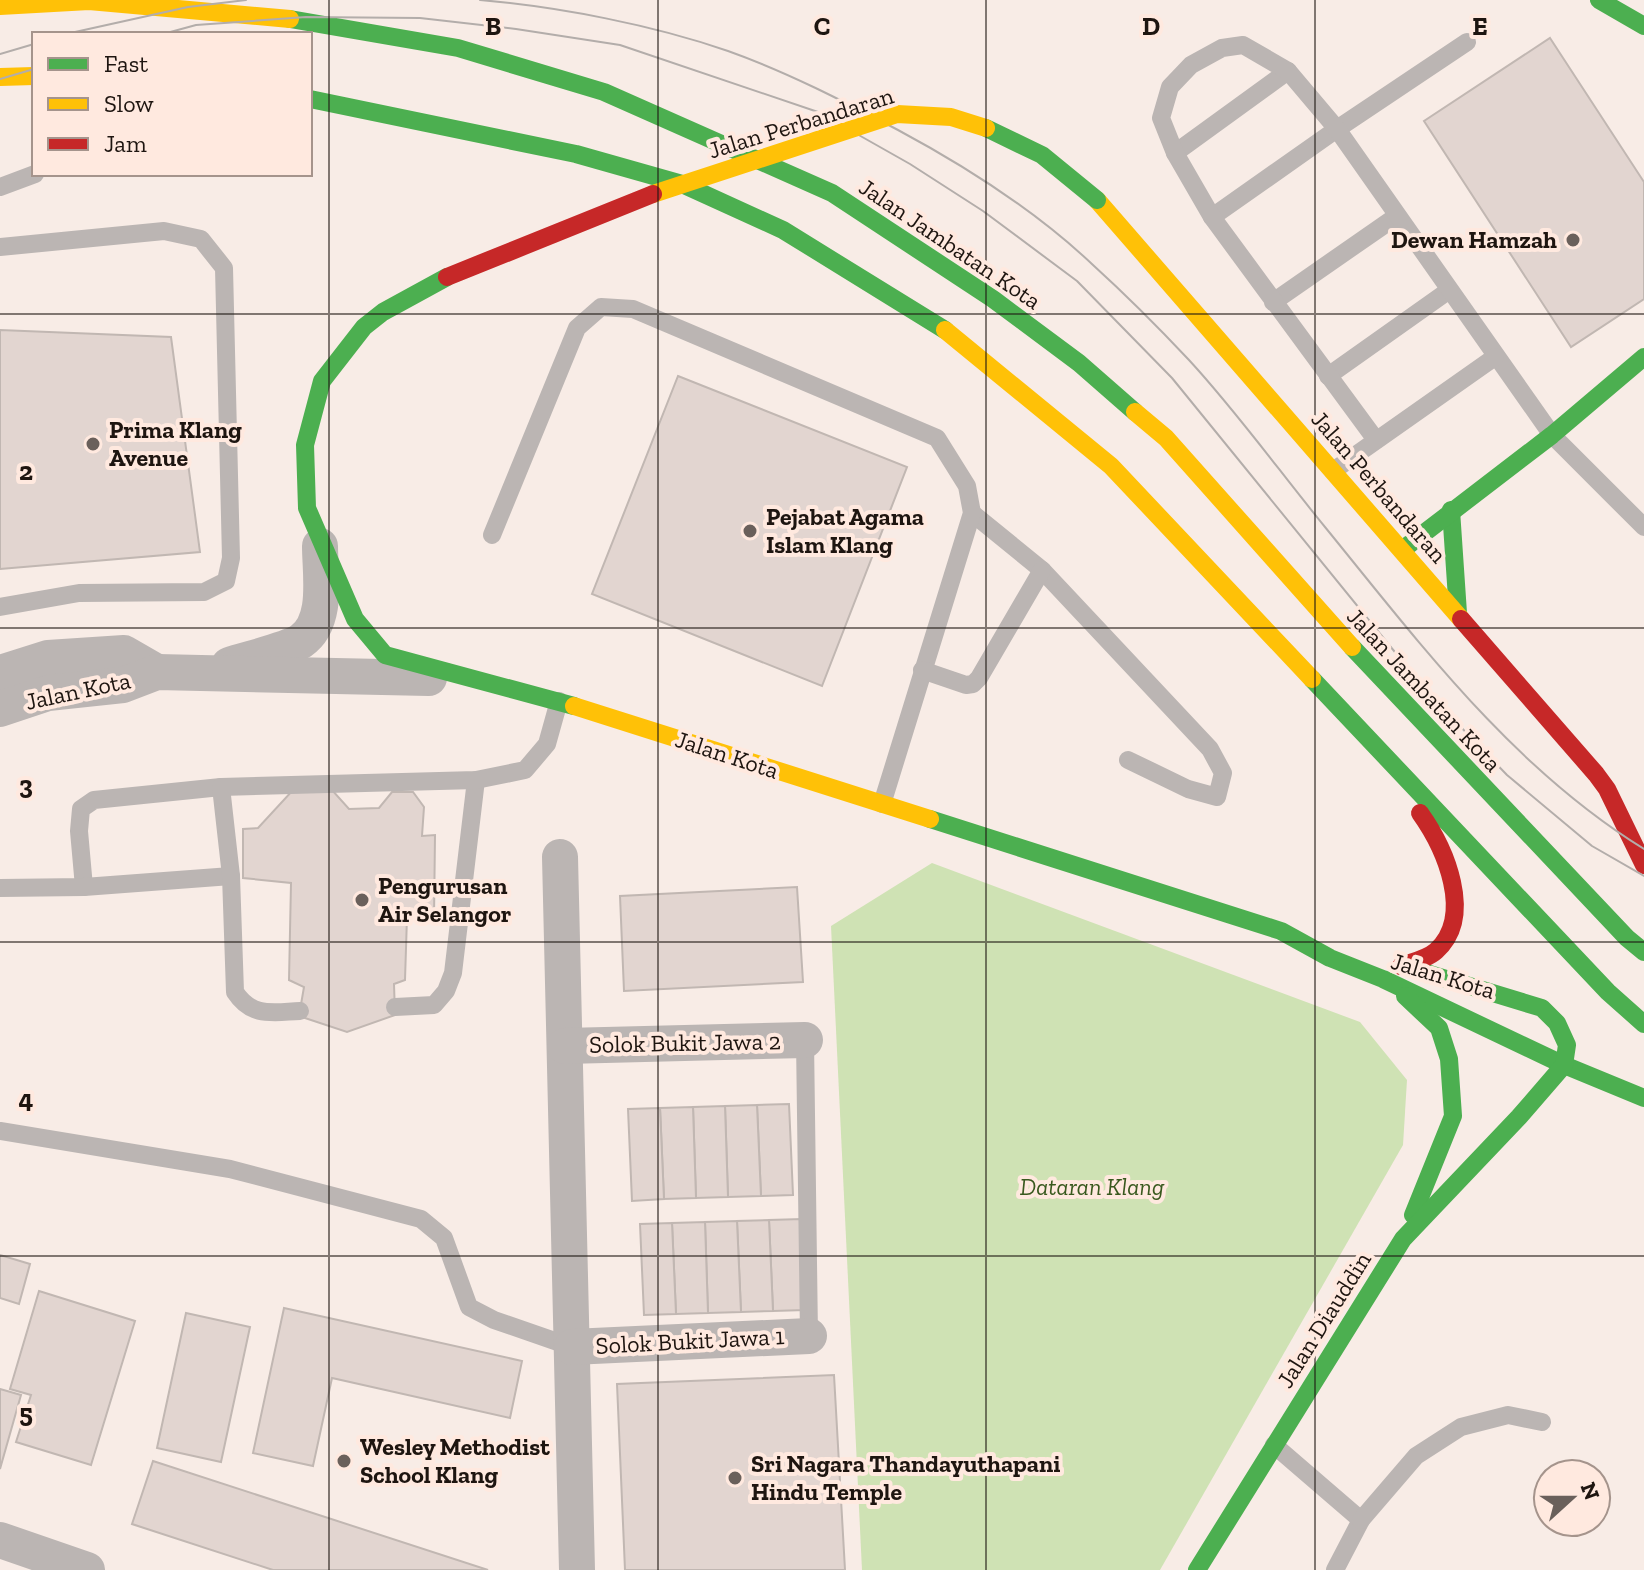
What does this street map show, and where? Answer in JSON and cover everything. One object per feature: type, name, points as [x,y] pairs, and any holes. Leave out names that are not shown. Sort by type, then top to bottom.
[{"type":"main road","points":[[1599,0],[1644,26]]},
{"type":"main road","name":"Jalan Jambatan Kota","points":[[0,6],[89,1],[308,21],[458,48],[604,92],[832,193],[993,299],[1079,363],[1166,438],[1359,656],[1493,799],[1644,952]]},
{"type":"main road","points":[[0,77],[32,76]]},
{"type":"main road","points":[[312,99],[576,154],[682,184],[783,230],[948,332],[1111,466],[1608,992],[1644,1024]]},
{"type":"main road","name":"Jalan Perbandaran","points":[[476,679],[385,655],[355,619],[307,508],[305,445],[322,381],[364,327],[383,312],[447,277],[657,193],[897,114],[951,117],[998,132],[1042,155],[1097,200],[1458,613],[1607,789],[1644,865]]},
{"type":"main road","points":[[1402,550],[1552,435],[1644,357]]},
{"type":"main road","points":[[1552,435],[1644,378]]},
{"type":"main road","points":[[1451,510],[1458,613]]},
{"type":"main road","name":"Jalan Kota","points":[[1269,633],[1433,828],[1452,885],[1455,918],[1449,936],[1435,952],[1395,963],[1542,1008],[1557,1023],[1567,1045],[1564,1065]]},
{"type":"main road","name":"Jalan Kota","points":[[476,679],[559,701],[1281,931],[1330,958],[1383,979],[1564,1065],[1636,1095]]},
{"type":"main road","name":"Jalan Kota","points":[[1281,931],[1319,931]]},
{"type":"main road","points":[[1383,979],[1417,1005],[1439,1028],[1449,1059],[1453,1116],[1403,1239]]},
{"type":"main road","points":[[1519,1117],[1564,1065]]},
{"type":"main road","points":[[1582,1093],[1636,1095]]},
{"type":"main road","points":[[1519,1117],[1552,1101]]},
{"type":"main road","name":"Jalan Diauddin","points":[[1197,1570],[1403,1239],[1519,1117]]},
{"type":"street","points":[[201,674],[301,641],[315,627],[321,606],[320,543]]},
{"type":"street","name":"Jalan Kota","points":[[0,673],[48,658],[124,653],[157,672]]},
{"type":"street","name":"Jalan Kota","points":[[0,709],[48,693],[123,685],[157,672],[476,679]]},
{"type":"street","points":[[560,857],[577,1570]]},
{"type":"street","name":"Solok Bukit Jawa 2","points":[[565,1046],[805,1040]]},
{"type":"street","name":"Solok Bukit Jawa 1","points":[[572,1347],[809,1336]]},
{"type":"street","points":[[0,1540],[87,1570]]},
{"type":"lane","points":[[1212,217],[1467,42]]},
{"type":"lane","points":[[1376,440],[1212,217],[1175,153],[1161,118],[1170,87],[1191,65],[1222,48],[1243,45],[1288,71],[1337,129],[1552,435],[1644,527]]},
{"type":"lane","points":[[1175,153],[1288,71]]},
{"type":"lane","points":[[0,187],[32,175]]},
{"type":"lane","points":[[1273,302],[1397,216]]},
{"type":"lane","points":[[0,247],[164,231],[201,239],[224,268],[231,558],[226,581],[204,592],[79,593],[0,607]]},
{"type":"lane","points":[[1328,376],[1448,291]]},
{"type":"lane","points":[[492,535],[577,328],[601,307],[633,309],[937,438],[967,486],[972,513],[882,804]]},
{"type":"lane","points":[[1333,471],[1495,357]]},
{"type":"lane","points":[[972,513],[1042,570],[1210,749],[1223,773],[1217,797],[1188,789],[1128,760]]},
{"type":"lane","points":[[922,670],[966,685],[973,684],[1042,570]]},
{"type":"lane","points":[[84,887],[79,831],[81,809],[94,800],[221,787],[476,780],[525,770],[547,744],[559,701]]},
{"type":"lane","points":[[395,1007],[434,1005],[446,991],[453,973],[476,780]]},
{"type":"lane","points":[[221,787],[231,876],[235,992],[244,1006],[261,1012],[300,1011]]},
{"type":"lane","points":[[1607,789],[1644,830]]},
{"type":"lane","points":[[0,888],[84,887],[231,876]]},
{"type":"lane","points":[[805,1040],[809,1336]]},
{"type":"lane","points":[[0,1131],[230,1169],[421,1219],[444,1238],[469,1307],[494,1320],[572,1347]]},
{"type":"lane","points":[[1335,1570],[1361,1520],[1416,1456],[1461,1427],[1508,1415],[1542,1422]]},
{"type":"lane","points":[[1274,1445],[1361,1520]]},
{"type":"green space","name":"Dataran Klang","points":[[932,863],[1360,1022],[1407,1080],[1403,1145],[1160,1570],[862,1570],[831,926]]},
{"type":"building","name":"Dewan Hamzah","points":[[1550,38],[1644,182],[1644,299],[1571,347],[1424,121]]},
{"type":"building","name":"Prima Klang Avenue","points":[[0,330],[171,337],[200,552],[0,569]]},
{"type":"building","name":"Pejabat Agama Islam Klang","points":[[678,376],[907,467],[822,686],[592,594]]},
{"type":"building","name":"Pengurusan Air Selangor","points":[[293,790],[332,790],[349,809],[379,808],[392,792],[413,792],[424,807],[422,836],[435,835],[434,918],[407,917],[405,980],[394,984],[395,1015],[347,1032],[299,1016],[304,987],[289,980],[291,883],[243,878],[243,829],[258,828]]},
{"type":"building","points":[[797,887],[803,982],[624,991],[620,896]]},
{"type":"building","points":[[789,1104],[793,1195],[761,1196],[757,1105]]},
{"type":"building","points":[[757,1105],[761,1196],[728,1197],[725,1106]]},
{"type":"building","points":[[725,1106],[728,1197],[696,1198],[693,1107]]},
{"type":"building","points":[[693,1107],[696,1198],[664,1199],[660,1108]]},
{"type":"building","points":[[660,1108],[664,1199],[632,1201],[628,1109]]},
{"type":"building","points":[[802,1219],[805,1310],[773,1311],[769,1220]]},
{"type":"building","points":[[769,1220],[773,1311],[741,1312],[737,1221]]},
{"type":"building","points":[[737,1221],[741,1312],[708,1313],[705,1222]]},
{"type":"building","points":[[705,1222],[708,1313],[676,1314],[672,1223]]},
{"type":"building","points":[[672,1223],[676,1314],[644,1315],[640,1224]]},
{"type":"building","points":[[0,1255],[30,1264],[19,1304],[0,1298]]},
{"type":"building","points":[[39,1291],[135,1321],[91,1465],[16,1442],[31,1395],[10,1389]]},
{"type":"building","points":[[284,1308],[522,1361],[510,1418],[332,1378],[313,1466],[253,1453]]},
{"type":"building","points":[[186,1313],[250,1327],[221,1462],[157,1448]]},
{"type":"building","name":"Sri Nagara Thandayuthapani Hindu Temple","points":[[834,1375],[845,1570],[625,1570],[617,1384]]},
{"type":"building","points":[[0,1389],[21,1395],[0,1469]]},
{"type":"building","points":[[153,1461],[488,1570],[273,1570],[132,1524]]},
{"type":"tram line","points":[[75,32],[188,7],[246,0]]},
{"type":"tram line","points":[[480,0],[574,12],[638,25],[750,59],[898,130],[950,159],[1024,208],[1105,276],[1189,360],[1471,702],[1552,781],[1644,849]]},
{"type":"tram line","points":[[170,32],[196,25],[306,17],[420,18],[620,45],[818,112],[910,164],[983,211],[1077,281],[1172,378],[1429,694],[1507,775],[1592,846],[1644,876]]},
{"type":"tram line","points":[[0,54],[32,45]]},
{"type":"tram line","points":[[0,79],[32,70]]},
{"type":"traffic: fast","points":[[1599,0],[1644,26]]},
{"type":"traffic: fast","points":[[290,19],[458,48],[604,92],[832,193],[993,299],[1079,363],[1135,412]]},
{"type":"traffic: fast","points":[[312,99],[576,154],[682,184],[783,230],[945,330]]},
{"type":"traffic: fast","points":[[986,128],[1042,155],[1097,200]]},
{"type":"traffic: fast","points":[[447,277],[383,312],[364,327],[322,381],[305,445],[307,508],[355,619],[385,655],[574,706]]},
{"type":"traffic: fast","points":[[1402,550],[1552,435],[1644,357]]},
{"type":"traffic: fast","points":[[1451,510],[1458,613]]},
{"type":"traffic: fast","points":[[1352,647],[1627,938],[1644,952]]},
{"type":"traffic: fast","points":[[1312,679],[1608,992],[1644,1024]]},
{"type":"traffic: fast","points":[[930,819],[1281,931],[1330,958],[1383,979],[1564,1065],[1644,1098]]},
{"type":"traffic: fast","points":[[1197,1570],[1403,1239],[1564,1065],[1567,1045],[1557,1023],[1542,1008],[1407,967]]},
{"type":"traffic: fast","points":[[1405,996],[1439,1028],[1449,1059],[1453,1116],[1413,1215]]},
{"type":"traffic: slow","points":[[0,6],[89,1],[290,19]]},
{"type":"traffic: slow","points":[[0,77],[32,76]]},
{"type":"traffic: slow","points":[[653,194],[897,114],[951,117],[986,128]]},
{"type":"traffic: slow","points":[[1097,200],[1461,619]]},
{"type":"traffic: slow","points":[[945,330],[1111,466],[1312,679]]},
{"type":"traffic: slow","points":[[1135,412],[1166,438],[1352,647]]},
{"type":"traffic: slow","points":[[574,706],[930,819]]},
{"type":"traffic: jam","points":[[447,277],[653,194]]},
{"type":"traffic: jam","points":[[1461,619],[1596,774],[1607,789],[1644,865]]},
{"type":"traffic: jam","points":[[1401,966],[1436,951],[1448,936],[1453,920],[1455,901],[1452,882],[1439,844],[1420,813]]},
{"type":"place","name":"Dewan Hamzah","points":[[1573,240]]},
{"type":"place","name":"Prima Klang Avenue","points":[[93,444]]},
{"type":"place","name":"Pejabat Agama Islam Klang","points":[[750,531]]},
{"type":"place","name":"Pengurusan Air Selangor","points":[[362,900]]},
{"type":"place","name":"Wesley Methodist School Klang","points":[[344,1461]]},
{"type":"place","name":"Sri Nagara Thandayuthapani Hindu Temple","points":[[735,1478]]}]
